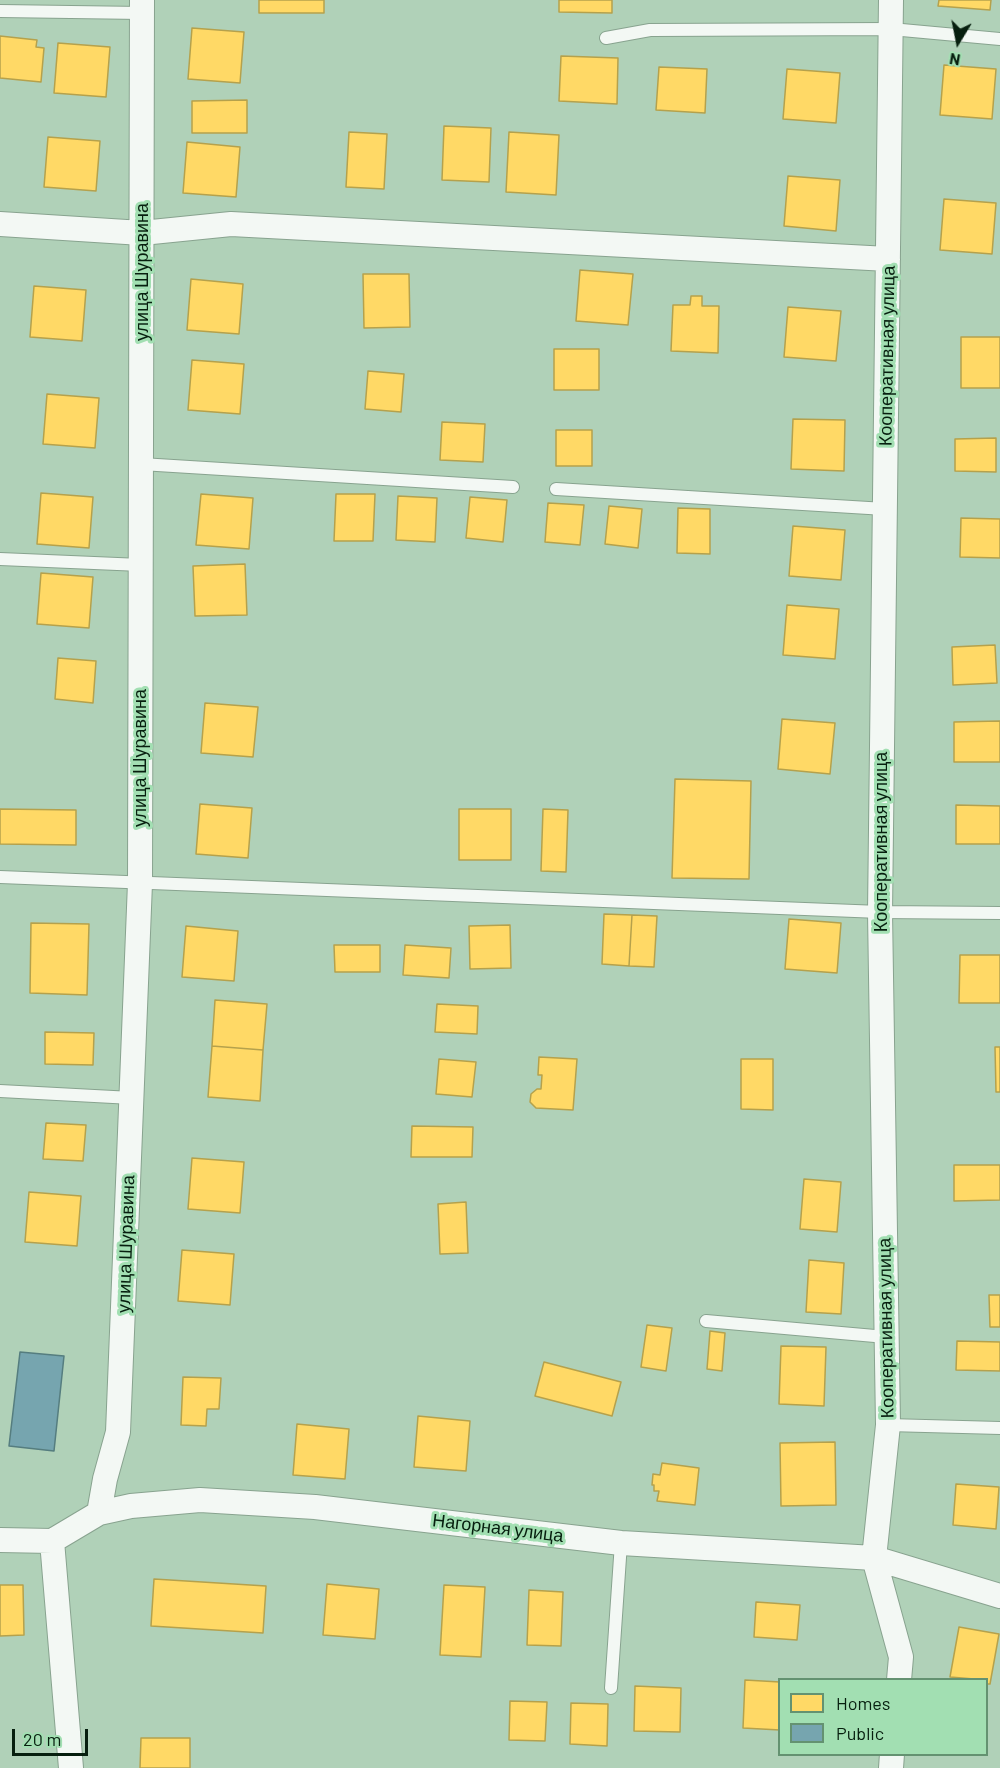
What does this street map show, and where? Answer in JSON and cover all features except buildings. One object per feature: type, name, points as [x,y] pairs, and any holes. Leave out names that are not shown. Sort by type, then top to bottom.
[{"type":"street","name":"Кооперативная улица","points":[[891,0],[880,912],[888,1425],[874,1558],[902,1657],[899,1678]]},
{"type":"street","name":"улица Шуравина","points":[[99,1513],[105,1479],[118,1432],[140,883],[142,6]]},
{"type":"street","points":[[0,224],[142,232],[231,224],[888,259]]},
{"type":"street","name":"Нагорная улица","points":[[52,1541],[99,1513],[131,1506],[200,1500],[303,1506],[621,1543],[874,1558],[1000,1596]]},
{"type":"street","points":[[0,1540],[52,1541],[71,1768]]},
{"type":"lane","points":[[0,11],[142,6]]},
{"type":"lane","points":[[606,38],[650,30],[891,29],[1000,39]]},
{"type":"lane","points":[[141,464],[513,486]]},
{"type":"lane","points":[[556,489],[885,509]]},
{"type":"lane","points":[[0,559],[141,565]]},
{"type":"lane","points":[[0,877],[880,912],[1000,913]]},
{"type":"lane","points":[[0,1091],[132,1098]]},
{"type":"lane","points":[[706,1321],[886,1336]]},
{"type":"lane","points":[[888,1425],[1000,1428]]},
{"type":"lane","points":[[611,1688],[621,1543]]}]
